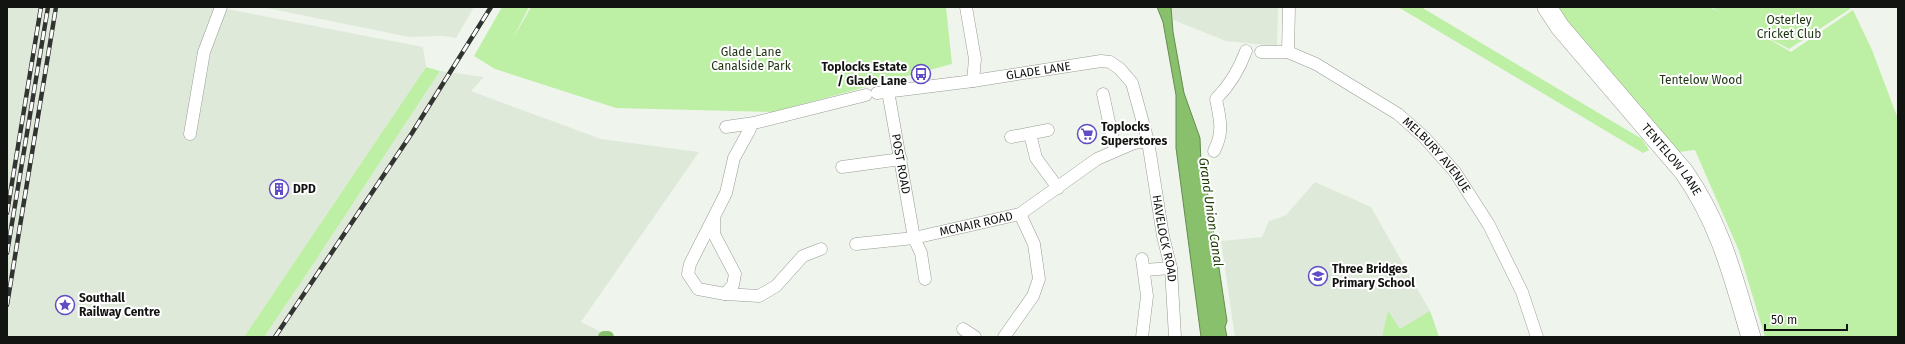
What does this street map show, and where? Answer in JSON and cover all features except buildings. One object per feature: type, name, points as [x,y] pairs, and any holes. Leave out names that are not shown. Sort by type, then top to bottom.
[{"type":"main road","name":"TENTELOW LANE","points":[[1547,7],[1560,27],[1679,167],[1698,192],[1724,246],[1751,337]]},
{"type":"street","points":[[190,134],[204,52],[221,7]]},
{"type":"street","points":[[966,7],[975,59],[974,81]]},
{"type":"street","points":[[1288,52],[1289,7]]},
{"type":"street","points":[[1214,151],[1220,140],[1221,126],[1216,99],[1230,85],[1246,52]]},
{"type":"street","name":"MELBURY AVENUE","points":[[1262,52],[1288,52],[1316,64],[1398,114],[1424,137],[1455,172],[1489,225],[1522,292],[1537,337]]},
{"type":"street","name":"GLADE LANE","points":[[726,127],[750,124],[877,93],[974,81],[1101,61],[1110,62],[1120,69],[1132,83],[1148,140]]},
{"type":"street","name":"POST ROAD","points":[[877,93],[901,159],[914,238],[921,253],[925,279]]},
{"type":"street","points":[[1103,94],[1114,150]]},
{"type":"street","points":[[750,124],[750,129],[734,158],[726,193],[690,264],[688,274],[698,289],[725,294],[753,297],[759,296],[776,286],[803,256],[821,249]]},
{"type":"street","points":[[1011,137],[1048,130]]},
{"type":"street","points":[[1030,134],[1036,158],[1058,188]]},
{"type":"street","name":"MCNAIR ROAD","points":[[856,244],[914,238],[987,223],[1020,214],[1097,159],[1114,150],[1148,140]]},
{"type":"street","name":"HAVELOCK ROAD","points":[[1148,140],[1163,236],[1171,268],[1175,337]]},
{"type":"street","points":[[842,167],[901,159]]},
{"type":"street","points":[[1004,337],[1033,296],[1038,279],[1034,244],[1020,214]]},
{"type":"street","points":[[714,217],[714,234],[744,290],[753,297]]},
{"type":"street","points":[[1142,337],[1147,296],[1143,265],[1171,268]]},
{"type":"street","points":[[725,294],[732,285],[736,274]]},
{"type":"street","points":[[963,329],[975,337]]},
{"type":"shaded area","points":[[8,7],[70,7],[70,11],[71,7],[217,7],[423,47],[426,67],[244,337],[7,337]]},
{"type":"shaded area","points":[[262,7],[474,7],[456,38],[443,36],[409,37]]},
{"type":"shaded area","points":[[1157,7],[1171,7],[1173,32],[1184,93],[1200,138],[1201,165],[1205,188],[1208,195],[1227,321],[1225,327],[1227,337],[1201,337],[1176,148],[1176,95],[1163,22]]},
{"type":"shaded area","points":[[1171,7],[1278,7],[1277,46],[1226,41],[1171,19]]},
{"type":"shaded area","points":[[440,71],[484,77],[471,91],[601,139],[699,152],[581,322],[612,337],[264,337],[306,275]]},
{"type":"shaded area","name":"Three Bridges Primary School","points":[[1315,182],[1371,207],[1430,311],[1439,337],[1235,337],[1221,241],[1262,237],[1269,221],[1286,215]]},
{"type":"green space","name":"Glade Lane Canalside Park","points":[[502,7],[529,7],[512,40],[531,7],[946,7],[952,64],[773,112],[616,108],[495,69],[474,56]]},
{"type":"green space","points":[[1398,7],[1421,7],[1642,139],[1649,150],[1643,153]]},
{"type":"green space","name":"Tentelow Wood","points":[[1558,7],[1708,7],[1724,13],[1791,52],[1853,10],[1872,50],[1898,119],[1898,337],[1765,337],[1739,251],[1695,150],[1669,153],[1615,91]]},
{"type":"green space","name":"Osterley Cricket Club","points":[[1711,7],[1849,7],[1850,9],[1789,49]]},
{"type":"green space","points":[[426,67],[440,71],[306,275],[264,337],[244,337]]},
{"type":"green space","points":[[1388,311],[1400,329],[1430,311],[1439,337],[1382,337]]},
{"type":"railway","points":[[7,213],[41,7]]},
{"type":"railway","points":[[7,253],[48,7]]},
{"type":"railway","points":[[7,305],[56,7]]},
{"type":"railway","points":[[275,337],[412,133],[491,7]]},
{"type":"place","name":"Toplocks Estate / Glade Lane","points":[[921,74]]},
{"type":"place","name":"Toplocks Superstores","points":[[1087,134]]},
{"type":"place","name":"DPD","points":[[279,189]]},
{"type":"place","name":"Three Bridges Primary School","points":[[1318,276]]},
{"type":"place","name":"Southall Railway Centre","points":[[65,305]]},
{"type":"water label","name":"Grand Union Canal","points":[[1211,212]]}]
